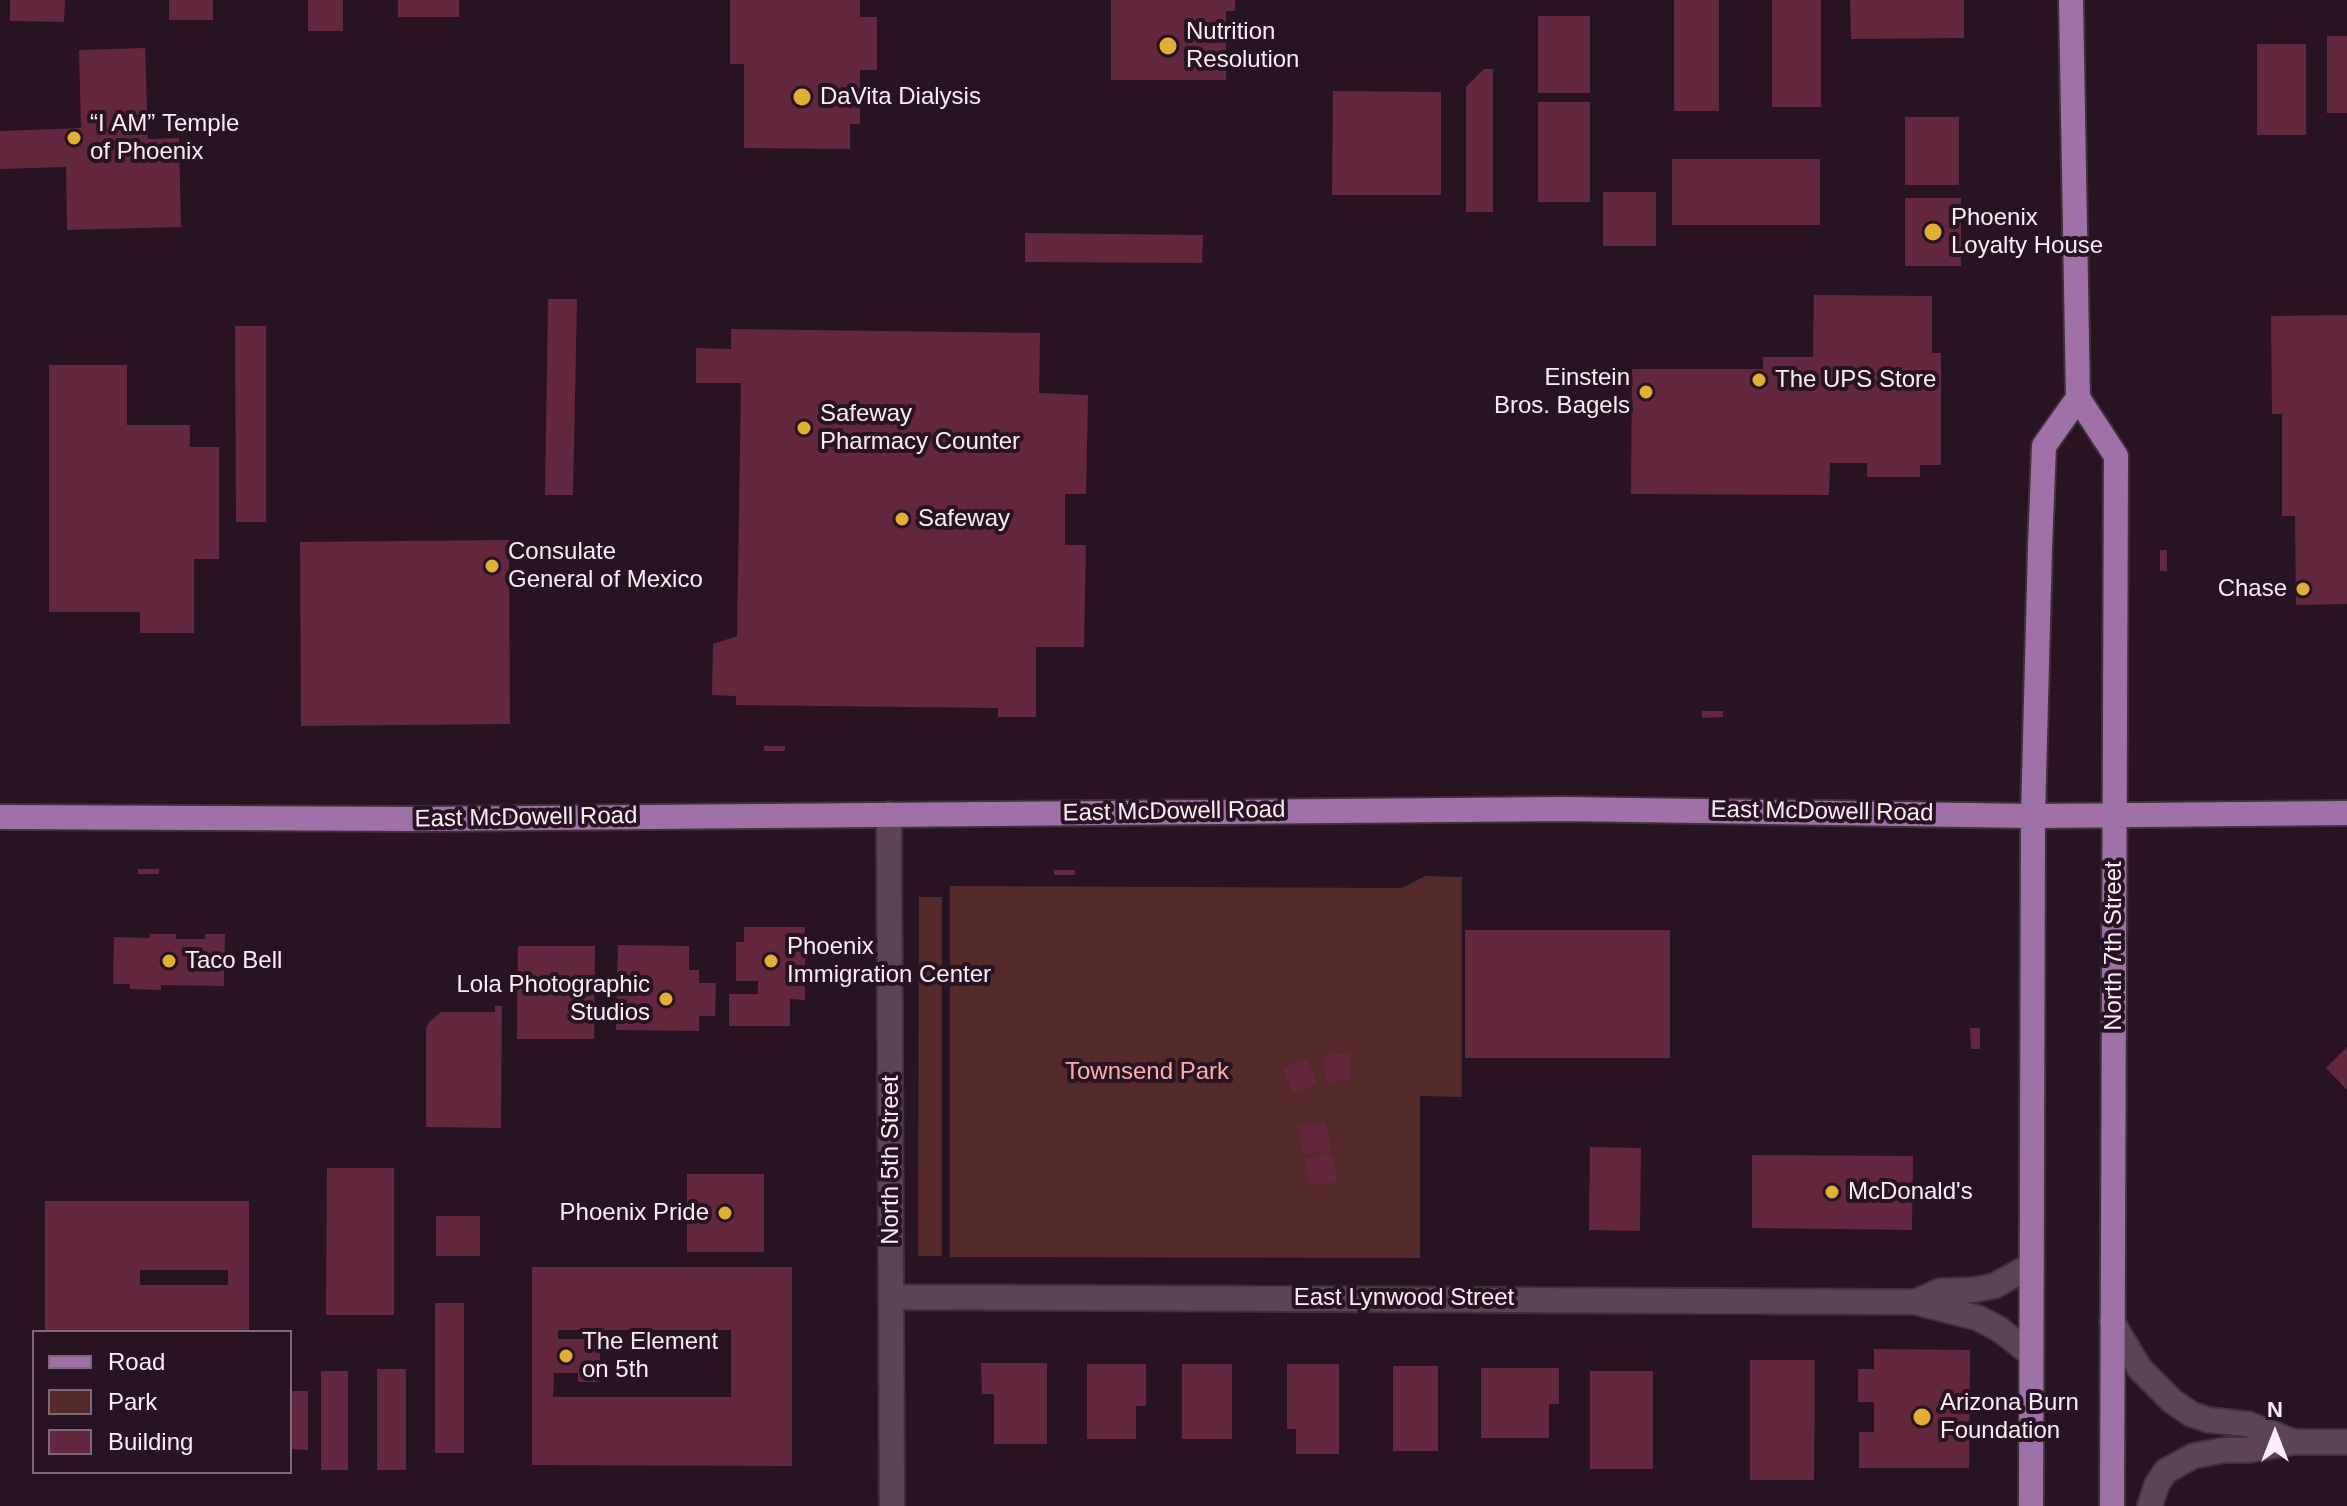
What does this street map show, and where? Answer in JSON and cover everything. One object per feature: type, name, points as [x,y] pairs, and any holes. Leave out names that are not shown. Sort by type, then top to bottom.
[{"type":"main road","points":[[2031,1506],[2034,713],[2044,446],[2078,398],[2071,0]]},
{"type":"main road","name":"North 7th Street","points":[[2078,398],[2116,456],[2112,1506]]},
{"type":"main road","name":"East McDowell Road","points":[[0,817],[417,819],[1586,809],[2033,816],[2347,813]]},
{"type":"street","name":"North 5th Street","points":[[889,814],[892,1506]]},
{"type":"street","name":"East Lynwood Street","points":[[1915,1302],[1940,1291],[1994,1286],[2032,1265]]},
{"type":"street","name":"East Lynwood Street","points":[[892,1297],[1915,1302],[1978,1318],[1999,1329],[2031,1354]]},
{"type":"street","points":[[2112,1322],[2140,1369],[2172,1401],[2191,1414],[2208,1420],[2248,1424],[2294,1442]]},
{"type":"street","points":[[2150,1506],[2157,1484],[2166,1471],[2183,1459],[2200,1453],[2249,1450],[2294,1442],[2347,1442]]},
{"type":"green space","name":"Townsend Park","points":[[1425,876],[1462,877],[1462,1097],[1420,1096],[1420,1258],[950,1257],[950,886],[1402,888]]},
{"type":"green space","points":[[919,897],[942,897],[942,1256],[918,1256]]},
{"type":"building","points":[[10,0],[65,0],[64,22],[10,21]]},
{"type":"building","points":[[169,0],[213,0],[213,20],[169,20]]},
{"type":"building","points":[[308,0],[343,0],[343,31],[308,31]]},
{"type":"building","points":[[398,0],[459,0],[459,17],[398,17]]},
{"type":"building","name":"DaVita Dialysis","points":[[730,0],[860,0],[860,17],[877,17],[877,70],[860,70],[860,124],[850,124],[850,149],[744,148],[744,64],[730,64]]},
{"type":"building","name":"Nutrition Resolution","points":[[1111,0],[1235,0],[1235,11],[1226,11],[1226,80],[1111,80]]},
{"type":"building","points":[[1674,0],[1719,0],[1719,111],[1674,111]]},
{"type":"building","points":[[1772,0],[1821,0],[1821,107],[1772,107]]},
{"type":"building","points":[[1850,0],[1964,0],[1964,38],[1851,39]]},
{"type":"building","points":[[1538,16],[1590,16],[1590,93],[1538,93]]},
{"type":"building","points":[[2327,36],[2347,36],[2347,113],[2327,113]]},
{"type":"building","points":[[2257,44],[2306,44],[2306,135],[2257,135]]},
{"type":"building","name":"“I AM” Temple of Phoenix","points":[[145,48],[148,139],[179,138],[181,227],[67,230],[66,167],[0,169],[0,131],[81,128],[79,50]]},
{"type":"building","points":[[1484,69],[1493,69],[1493,212],[1466,212],[1466,87]]},
{"type":"building","points":[[1333,91],[1441,92],[1441,195],[1332,195]]},
{"type":"building","points":[[1538,102],[1590,102],[1590,202],[1538,202]]},
{"type":"building","points":[[1905,117],[1959,117],[1959,185],[1905,185]]},
{"type":"building","points":[[1672,159],[1820,159],[1820,225],[1672,225]]},
{"type":"building","points":[[1603,192],[1656,192],[1656,246],[1603,246]]},
{"type":"building","name":"Phoenix Loyalty House","points":[[1905,198],[1961,198],[1961,266],[1905,266]]},
{"type":"building","points":[[1025,233],[1203,235],[1202,263],[1025,262]]},
{"type":"building","points":[[1814,295],[1932,296],[1932,353],[1941,353],[1941,465],[1920,465],[1920,477],[1867,477],[1867,463],[1830,463],[1829,495],[1631,494],[1632,369],[1763,369],[1763,357],[1813,357]]},
{"type":"building","points":[[548,299],[577,299],[573,495],[545,495]]},
{"type":"building","points":[[2347,315],[2347,604],[2296,605],[2295,516],[2282,516],[2282,414],[2272,414],[2271,316]]},
{"type":"building","points":[[235,326],[266,326],[266,522],[236,522]]},
{"type":"building","name":"Safeway","points":[[731,329],[1040,333],[1039,393],[1088,395],[1086,494],[1065,494],[1065,545],[1086,545],[1084,647],[1036,647],[1036,717],[998,717],[998,708],[736,705],[736,696],[712,695],[713,644],[737,636],[741,383],[696,383],[696,348],[731,349]]},
{"type":"building","points":[[49,365],[127,365],[127,425],[190,425],[190,447],[219,447],[219,559],[194,559],[194,633],[140,633],[140,612],[49,612]]},
{"type":"building","points":[[509,540],[510,724],[301,726],[300,542]]},
{"type":"building","points":[[2160,550],[2167,550],[2167,571],[2160,571]]},
{"type":"building","points":[[1702,711],[1723,711],[1723,717],[1702,718]]},
{"type":"building","points":[[764,746],[785,746],[785,751],[764,751]]},
{"type":"building","points":[[138,869],[159,869],[159,874],[138,874]]},
{"type":"building","points":[[1054,870],[1075,870],[1075,875],[1054,875]]},
{"type":"building","name":"Phoenix Immigration Center","points":[[744,927],[805,927],[805,1000],[790,999],[790,1026],[729,1026],[729,994],[758,994],[758,981],[736,981],[736,942],[744,942]]},
{"type":"building","points":[[1465,930],[1670,930],[1670,1058],[1465,1058]]},
{"type":"building","name":"Taco Bell","points":[[150,934],[176,934],[176,939],[205,939],[205,934],[225,934],[224,986],[161,985],[161,990],[130,989],[130,984],[113,984],[114,937],[150,938]]},
{"type":"building","name":"Lola Photographic Studios","points":[[618,945],[689,946],[689,970],[699,970],[699,983],[716,983],[715,1016],[699,1016],[699,1031],[616,1030]]},
{"type":"building","points":[[518,946],[595,946],[594,1039],[517,1039]]},
{"type":"building","points":[[495,1006],[502,1006],[501,1128],[426,1127],[426,1028],[429,1022],[441,1012],[495,1012]]},
{"type":"building","points":[[1970,1028],[1980,1028],[1980,1049],[1971,1049]]},
{"type":"building","points":[[2347,1047],[2347,1090],[2326,1068]]},
{"type":"building","points":[[1349,1053],[1351,1080],[1326,1082],[1323,1055]]},
{"type":"building","points":[[1308,1059],[1317,1084],[1293,1093],[1283,1068]]},
{"type":"building","points":[[1326,1122],[1331,1150],[1303,1155],[1298,1126]]},
{"type":"building","points":[[1590,1147],[1641,1148],[1640,1231],[1589,1230]]},
{"type":"building","points":[[1332,1153],[1337,1182],[1309,1186],[1305,1158]]},
{"type":"building","name":"McDonald's","points":[[1752,1155],[1913,1156],[1912,1230],[1752,1228]]},
{"type":"building","points":[[327,1168],[394,1168],[394,1315],[326,1315]]},
{"type":"building","name":"Phoenix Pride","points":[[687,1174],[764,1174],[764,1252],[687,1252]]},
{"type":"building","points":[[45,1201],[249,1201],[249,1330],[45,1330]],"holes":[[[140,1270],[228,1270],[228,1285],[140,1285]]]},
{"type":"building","points":[[436,1216],[480,1216],[480,1256],[436,1256]]},
{"type":"building","name":"The Element on 5th","points":[[532,1267],[792,1267],[792,1466],[532,1465]],"holes":[[[558,1330],[731,1330],[731,1397],[553,1397],[554,1373],[578,1373],[578,1382],[600,1382],[600,1339],[558,1339]]]},
{"type":"building","points":[[435,1303],[464,1303],[464,1453],[435,1453]]},
{"type":"building","name":"Arizona Burn Foundation","points":[[1874,1349],[1970,1350],[1969,1468],[1859,1468],[1859,1432],[1874,1432],[1874,1402],[1858,1402],[1858,1369],[1874,1369]]},
{"type":"building","points":[[1750,1360],[1815,1360],[1814,1480],[1750,1480]]},
{"type":"building","points":[[981,1363],[1047,1363],[1047,1444],[994,1444],[994,1394],[982,1394]]},
{"type":"building","points":[[1087,1364],[1146,1364],[1146,1406],[1136,1406],[1136,1439],[1087,1439]]},
{"type":"building","points":[[1182,1364],[1232,1364],[1232,1439],[1182,1439]]},
{"type":"building","points":[[1287,1364],[1339,1364],[1339,1454],[1296,1454],[1296,1429],[1287,1429]]},
{"type":"building","points":[[1393,1366],[1438,1366],[1438,1451],[1393,1451]]},
{"type":"building","points":[[1481,1368],[1559,1368],[1559,1404],[1549,1404],[1549,1438],[1481,1438]]},
{"type":"building","points":[[377,1369],[406,1369],[406,1470],[377,1470]]},
{"type":"building","points":[[321,1371],[348,1371],[348,1470],[321,1470]]},
{"type":"building","points":[[1590,1371],[1653,1371],[1653,1469],[1590,1469]]},
{"type":"building","points":[[292,1391],[308,1391],[308,1450],[292,1449]]},
{"type":"place","name":"Nutrition Resolution","points":[[1168,46]]},
{"type":"place","name":"DaVita Dialysis","points":[[802,97]]},
{"type":"place","name":"“I AM” Temple of Phoenix","points":[[74,138]]},
{"type":"place","name":"Phoenix Loyalty House","points":[[1933,232]]},
{"type":"place","name":"The UPS Store","points":[[1759,380]]},
{"type":"place","name":"Einstein Bros. Bagels","points":[[1646,392]]},
{"type":"place","name":"Safeway Pharmacy Counter","points":[[804,428]]},
{"type":"place","name":"Safeway","points":[[902,519]]},
{"type":"place","name":"Consulate General of Mexico","points":[[492,566]]},
{"type":"place","name":"Chase","points":[[2303,589]]},
{"type":"place","name":"Taco Bell","points":[[169,961]]},
{"type":"place","name":"Phoenix Immigration Center","points":[[771,961]]},
{"type":"place","name":"Lola Photographic Studios","points":[[666,999]]},
{"type":"place","name":"McDonald's","points":[[1832,1192]]},
{"type":"place","name":"Phoenix Pride","points":[[725,1213]]},
{"type":"place","name":"The Element on 5th","points":[[566,1356]]},
{"type":"place","name":"Arizona Burn Foundation","points":[[1922,1417]]}]
